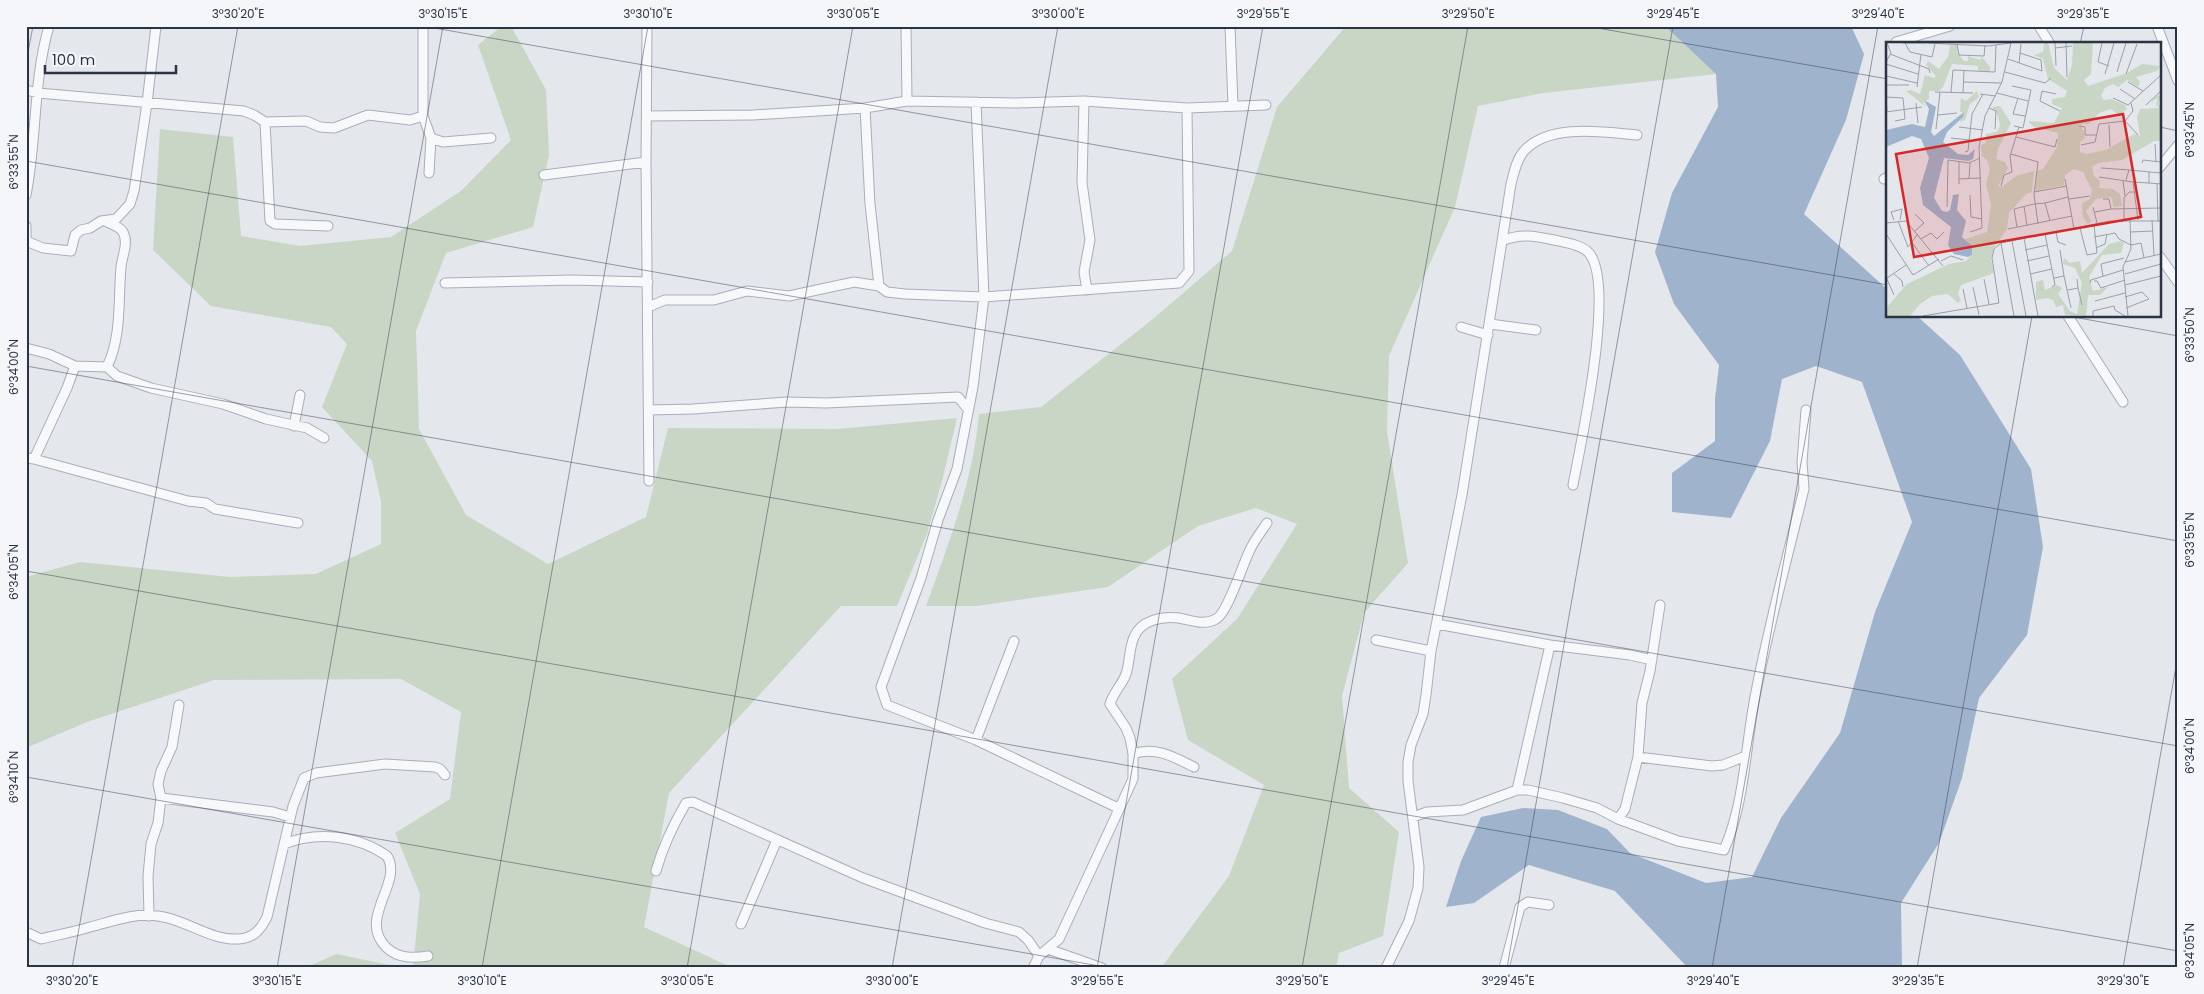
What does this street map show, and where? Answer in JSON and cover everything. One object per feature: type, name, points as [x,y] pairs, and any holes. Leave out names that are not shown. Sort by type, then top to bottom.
[{"type":"street","points":[[26,195],[33,162],[38,93],[45,40],[49,26]]},
{"type":"street","points":[[107,222],[116,219],[130,204],[134,191],[156,26]]},
{"type":"street","points":[[423,26],[423,116],[431,138],[429,173]]},
{"type":"street","points":[[647,26],[646,162],[649,481]]},
{"type":"street","points":[[906,26],[907,100]]},
{"type":"street","points":[[1230,26],[1233,106]]},
{"type":"street","points":[[1896,42],[1950,26]]},
{"type":"street","points":[[2039,26],[2049,42]]},
{"type":"street","points":[[2157,26],[2178,81]]},
{"type":"street","points":[[26,90],[38,93],[244,111],[265,122],[306,122],[320,127],[334,128],[368,115],[410,120],[423,116]]},
{"type":"street","points":[[647,116],[753,115],[865,108],[907,100],[976,102],[1084,101],[1187,108],[1266,105]]},
{"type":"street","points":[[1084,101],[1082,183],[1090,240],[1084,272],[1087,290]]},
{"type":"street","points":[[976,102],[984,297],[968,408],[957,469],[938,520],[922,578],[881,687],[887,705],[976,740],[1118,808]]},
{"type":"street","points":[[865,108],[870,204],[880,286]]},
{"type":"street","points":[[648,307],[665,300],[714,300],[747,291],[789,296],[854,282],[880,286],[888,292],[904,294],[984,297],[1179,283],[1189,271],[1187,108]]},
{"type":"street","points":[[265,122],[270,221],[275,224],[328,226]]},
{"type":"street","points":[[1386,968],[1409,921],[1418,888],[1419,868],[1408,762],[1410,745],[1423,714],[1430,651],[1462,495],[1511,184],[1518,160],[1529,146],[1568,131],[1583,130],[1637,135]]},
{"type":"street","points":[[431,138],[442,142],[491,138]]},
{"type":"street","points":[[2162,165],[2178,145]]},
{"type":"street","points":[[544,175],[646,162]]},
{"type":"street","points":[[26,241],[43,248],[71,251],[75,235],[81,230],[90,228],[101,221],[118,227],[124,233],[125,247],[121,266],[121,292],[116,342],[107,367]]},
{"type":"street","points":[[26,226],[26,238]]},
{"type":"street","points":[[1502,241],[1514,235],[1528,234],[1582,248],[1589,252],[1598,276],[1594,373],[1573,485]]},
{"type":"street","points":[[2162,260],[2178,282]]},
{"type":"street","points":[[445,283],[572,280],[648,282]]},
{"type":"street","points":[[2069,318],[2123,402]]},
{"type":"street","points":[[1490,324],[1536,330]]},
{"type":"street","points":[[1461,327],[1488,335]]},
{"type":"street","points":[[26,348],[49,354],[75,366],[107,367],[117,376],[151,388],[202,398],[294,426],[307,428],[324,438]]},
{"type":"street","points":[[75,366],[63,397],[30,459],[188,501],[206,503],[215,509],[298,523]]},
{"type":"street","points":[[294,426],[300,395]]},
{"type":"street","points":[[649,410],[693,409],[787,402],[826,403],[958,397],[968,408]]},
{"type":"street","points":[[1413,818],[1428,812],[1474,808],[1516,790],[1528,790],[1597,808],[1618,819],[1678,841],[1724,850],[1733,830],[1764,653],[1804,489],[1802,462],[1806,410]]},
{"type":"street","points":[[1033,968],[1039,956],[1059,939],[1133,779],[1133,754],[1126,728],[1110,704],[1112,696],[1124,681],[1129,667],[1134,638],[1141,626],[1159,618],[1180,618],[1200,622],[1217,619],[1222,614],[1229,596],[1236,586],[1249,551],[1266,522]]},
{"type":"street","points":[[1618,819],[1622,816],[1625,809],[1638,757],[1642,704],[1652,660],[1660,604]]},
{"type":"street","points":[[1437,624],[1652,660]]},
{"type":"street","points":[[1376,640],[1430,651]]},
{"type":"street","points":[[976,740],[1014,641]]},
{"type":"street","points":[[1516,790],[1550,644]]},
{"type":"street","points":[[149,916],[148,876],[151,844],[158,823],[161,798],[158,784],[161,771],[172,746],[179,705]]},
{"type":"street","points":[[1133,754],[1147,750],[1159,751],[1194,767]]},
{"type":"street","points":[[1638,757],[1712,766],[1724,765],[1746,756]]},
{"type":"street","points":[[26,932],[41,939],[129,915],[159,916],[194,926],[227,939],[241,939],[252,935],[261,930],[266,917],[290,817],[301,783],[307,775],[385,764],[435,767],[440,769],[445,775]]},
{"type":"street","points":[[161,798],[273,812],[290,817]]},
{"type":"street","points":[[656,871],[663,845],[686,803],[693,802],[863,878],[985,923],[1019,932],[1028,940],[1039,956]]},
{"type":"street","points":[[284,844],[300,838],[322,836],[342,838],[372,846],[386,854],[390,859],[391,869],[377,917],[378,934],[385,946],[396,954],[409,957],[428,956]]},
{"type":"street","points":[[741,924],[777,840]]},
{"type":"street","points":[[1504,968],[1520,907],[1528,902],[1549,905]]},
{"type":"street","points":[[1048,948],[1102,968]]},
{"type":"green space","points":[[502,26],[511,26],[546,90],[549,155],[533,227],[446,253],[416,331],[419,429],[466,515],[548,564],[646,517],[668,428],[838,429],[957,418],[927,534],[897,606],[841,606],[669,793],[644,927],[733,968],[413,968],[420,894],[395,833],[450,799],[461,712],[401,679],[214,680],[87,722],[26,748],[26,577],[80,562],[230,577],[316,574],[381,544],[381,501],[372,461],[322,407],[347,344],[331,327],[211,306],[153,250],[160,129],[233,137],[241,236],[300,246],[391,237],[461,191],[511,140],[478,45]]},
{"type":"green space","points":[[1346,26],[1665,26],[1717,74],[1543,93],[1478,106],[1455,207],[1389,356],[1387,432],[1408,563],[1364,613],[1342,696],[1349,788],[1399,832],[1383,936],[1339,953],[1336,968],[1161,968],[1229,876],[1264,785],[1188,740],[1172,679],[1237,619],[1297,524],[1256,508],[1198,526],[1108,587],[977,606],[926,606],[966,488],[979,414],[1041,407],[1153,319],[1232,251],[1277,107]]},
{"type":"green space","points":[[336,954],[404,968],[305,968]]},
{"type":"water","points":[[1665,26],[1851,26],[1864,54],[1846,120],[1804,214],[1886,288],[1886,318],[1919,318],[1960,355],[2031,469],[2043,547],[2027,635],[1979,698],[1962,778],[1939,843],[1901,903],[1902,968],[1688,968],[1615,891],[1529,865],[1474,903],[1446,907],[1461,861],[1481,817],[1523,808],[1558,810],[1607,829],[1630,853],[1706,883],[1752,877],[1781,818],[1840,733],[1875,612],[1912,522],[1862,382],[1816,366],[1782,379],[1770,441],[1731,518],[1672,512],[1672,473],[1715,441],[1715,399],[1719,365],[1674,304],[1655,252],[1672,193],[1718,107],[1716,74]]}]
